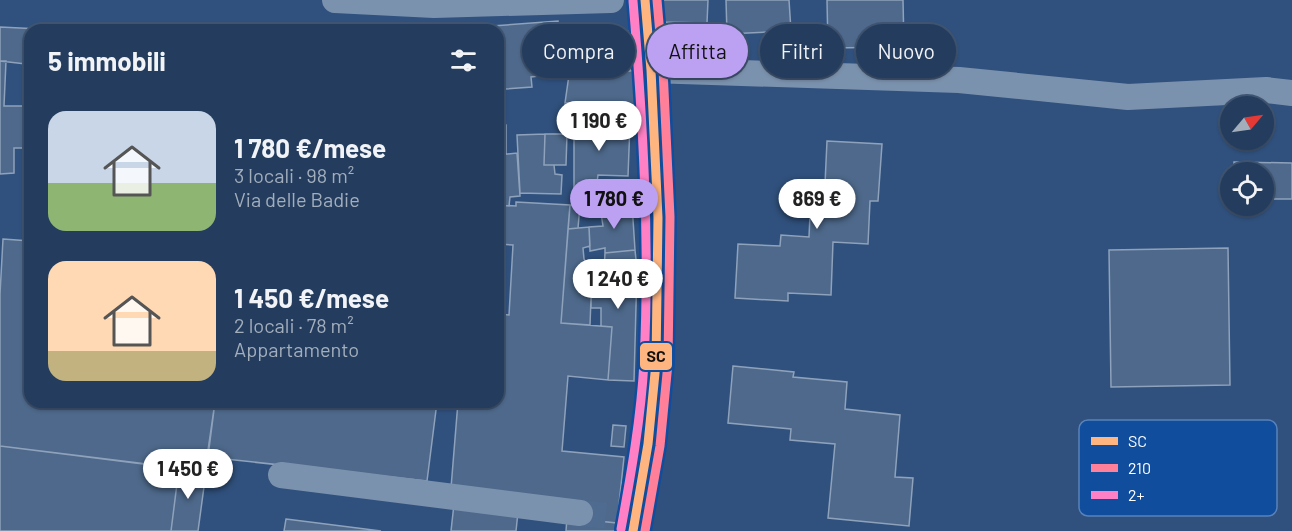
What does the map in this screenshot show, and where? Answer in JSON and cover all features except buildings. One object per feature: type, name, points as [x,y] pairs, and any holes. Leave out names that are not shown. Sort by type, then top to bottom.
[{"type":"street","points":[[335,0],[434,5],[611,0]]},
{"type":"street","points":[[645,0],[647,24]]},
{"type":"street","points":[[748,73],[959,80],[1128,97],[1266,90],[1292,93]]},
{"type":"street","points":[[628,522],[648,444],[656,363],[658,218],[651,78]]},
{"type":"street","points":[[281,475],[580,513]]},
{"type":"tunnel","points":[[580,513],[618,517]]},
{"type":"transit line","name":"SC","points":[[633,531],[648,444],[656,363],[658,218],[651,70],[645,0]]},
{"type":"transit line","name":"210","points":[[645,531],[660,446],[668,363],[670,217],[663,69],[657,0]]},
{"type":"transit line","name":"2+","points":[[621,529],[641,404],[646,317],[644,182],[633,1]]}]
